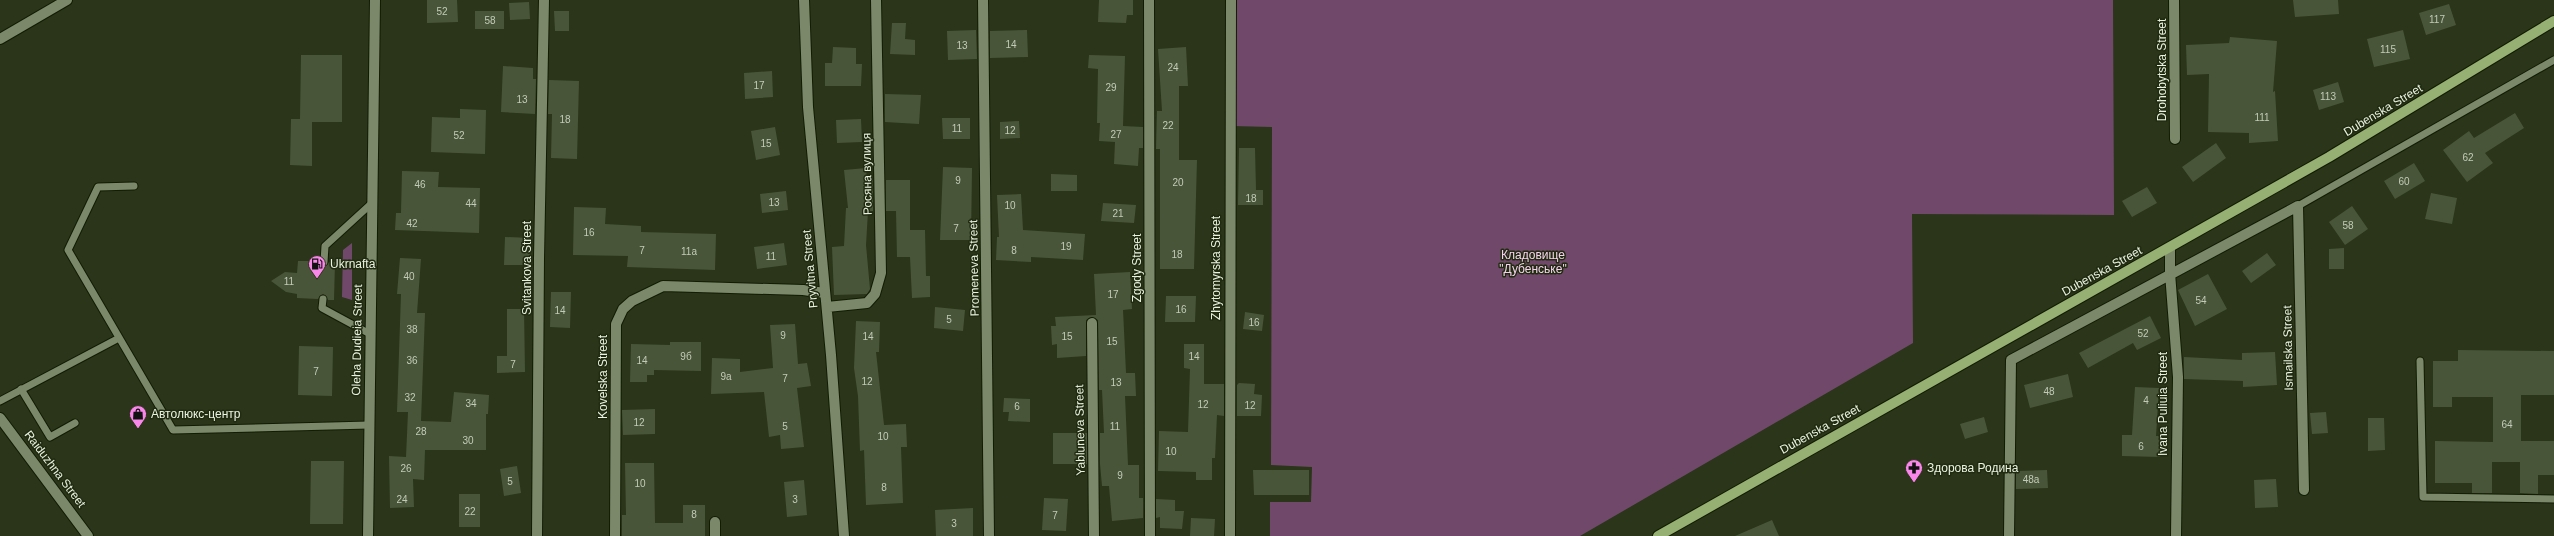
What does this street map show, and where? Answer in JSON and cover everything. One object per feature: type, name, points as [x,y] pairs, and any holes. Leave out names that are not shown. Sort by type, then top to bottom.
[{"type":"main road","name":"Dubenska Street","points":[[1658,536],[2329,157],[2554,20]]},
{"type":"street","points":[[0,39],[67,0]]},
{"type":"street","name":"Oleha Dudieia Street","points":[[368,536],[375,0]]},
{"type":"street","name":"Svitankova Street","points":[[537,536],[539,258],[544,0]]},
{"type":"street","name":"Pryvitna Street","points":[[804,0],[808,107],[827,307],[844,536]]},
{"type":"street","name":"Росяна вулиця","points":[[827,307],[867,303],[875,294],[880,279],[882,256],[876,0]]},
{"type":"street","name":"Promeneva Street","points":[[983,0],[989,536]]},
{"type":"street","name":"Zgody Street","points":[[1150,0],[1150,536]]},
{"type":"street","name":"Zhytomyrska Street","points":[[1230,536],[1231,0]]},
{"type":"street","name":"Drohobytska Street","points":[[2174,0],[2175,139]]},
{"type":"street","points":[[2009,536],[2011,360],[2170,273],[2298,206]]},
{"type":"street","name":"Ismailska Street","points":[[2298,206],[2304,490]]},
{"type":"street","name":"Ivana Puliuia Street","points":[[2170,248],[2170,273],[2178,377],[2176,536]]},
{"type":"street","name":"Kovelska Street","points":[[615,536],[616,324],[623,309],[632,301],[663,286],[803,290],[825,293]]},
{"type":"street","name":"Yabluneva Street","points":[[1092,322],[1094,536]]},
{"type":"street","name":"Raiduzhna Street","points":[[0,418],[88,536]]},
{"type":"street","points":[[715,522],[715,536]]},
{"type":"lane","points":[[2298,206],[2554,60]]},
{"type":"lane","points":[[134,186],[98,187],[68,250],[173,430],[369,425]]},
{"type":"lane","points":[[324,262],[324,246],[372,203]]},
{"type":"lane","points":[[323,299],[322,308],[370,334]]},
{"type":"lane","points":[[0,401],[119,338]]},
{"type":"lane","points":[[2420,361],[2423,497],[2554,498]]},
{"type":"lane","points":[[21,389],[50,437],[75,423]]},
{"type":"green space","name":"Кладовище \"Дубенське\"","points":[[1235,0],[2113,0],[2114,215],[1912,214],[1913,343],[1580,536],[1270,536],[1270,502],[1311,502],[1312,467],[1271,465],[1272,127],[1232,126]]},
{"type":"green space","points":[[352,243],[352,300],[342,297],[343,250]]},
{"type":"building","points":[[427,0],[457,0],[458,22],[427,23]]},
{"type":"building","points":[[1099,0],[1133,0],[1133,15],[1127,15],[1126,23],[1098,22]]},
{"type":"building","points":[[2293,0],[2338,0],[2339,14],[2295,17]]},
{"type":"building","points":[[529,2],[530,19],[510,20],[509,3]]},
{"type":"building","points":[[2449,4],[2456,25],[2426,35],[2419,13]]},
{"type":"building","points":[[475,11],[504,11],[504,29],[475,29]]},
{"type":"building","points":[[554,11],[569,11],[569,31],[555,31]]},
{"type":"building","points":[[892,23],[906,23],[905,39],[915,40],[915,55],[890,54]]},
{"type":"building","points":[[976,30],[977,59],[948,60],[947,31]]},
{"type":"building","points":[[1027,30],[1028,57],[990,58],[990,31]]},
{"type":"building","points":[[2403,30],[2410,59],[2374,67],[2367,39]]},
{"type":"building","points":[[2230,37],[2277,41],[2273,92],[2275,91],[2278,141],[2249,143],[2249,133],[2208,132],[2209,74],[2187,75],[2186,45],[2229,43]]},
{"type":"building","points":[[833,47],[856,48],[856,64],[862,64],[861,86],[825,86],[825,63],[832,63]]},
{"type":"building","points":[[1186,47],[1188,86],[1179,86],[1179,160],[1197,160],[1194,269],[1160,269],[1160,149],[1156,149],[1157,111],[1162,111],[1158,49]]},
{"type":"building","points":[[301,55],[342,55],[342,122],[312,122],[312,166],[290,165],[291,119],[300,119]]},
{"type":"building","points":[[1089,55],[1125,56],[1123,126],[1143,127],[1143,148],[1139,148],[1138,166],[1114,164],[1115,142],[1099,141],[1100,123],[1097,123],[1098,69],[1088,68]]},
{"type":"building","points":[[503,66],[533,68],[533,79],[536,79],[535,114],[501,112]]},
{"type":"building","points":[[772,71],[773,97],[745,99],[744,73]]},
{"type":"building","points":[[549,80],[579,81],[577,159],[551,158],[552,114],[548,114]]},
{"type":"building","points":[[2338,82],[2344,102],[2319,110],[2313,90]]},
{"type":"building","points":[[885,94],[921,95],[919,124],[885,122]]},
{"type":"building","points":[[460,109],[486,110],[485,154],[431,152],[432,117],[460,118]]},
{"type":"building","points":[[2515,113],[2524,128],[2485,153],[2493,163],[2467,182],[2443,150],[2469,131],[2474,138]]},
{"type":"building","points":[[942,118],[970,118],[970,139],[943,139]]},
{"type":"building","points":[[861,119],[862,142],[837,143],[836,120]]},
{"type":"building","points":[[1019,121],[1020,138],[1000,139],[1000,122]]},
{"type":"building","points":[[775,127],[780,155],[756,160],[751,131]]},
{"type":"building","points":[[2216,143],[2226,158],[2193,182],[2182,167]]},
{"type":"building","points":[[1239,148],[1255,148],[1256,190],[1263,190],[1263,205],[1238,205]]},
{"type":"building","points":[[2414,163],[2425,181],[2395,199],[2384,181]]},
{"type":"building","points":[[943,167],[972,168],[971,240],[940,240]]},
{"type":"building","points":[[866,168],[867,180],[873,180],[873,211],[868,211],[866,245],[870,289],[867,294],[834,295],[832,247],[844,246],[846,208],[848,208],[844,170]]},
{"type":"building","points":[[402,171],[439,172],[438,187],[480,188],[479,233],[395,230],[396,213],[401,213]]},
{"type":"building","points":[[1051,174],[1077,175],[1077,191],[1051,191]]},
{"type":"building","points":[[886,180],[910,180],[910,230],[925,230],[926,276],[930,276],[930,297],[912,298],[910,257],[897,257],[896,211],[886,211]]},
{"type":"building","points":[[2147,187],[2157,203],[2132,217],[2122,201]]},
{"type":"building","points":[[786,191],[788,210],[762,213],[760,194]]},
{"type":"building","points":[[2431,193],[2457,198],[2452,224],[2425,219]]},
{"type":"building","points":[[1021,194],[1023,230],[1085,234],[1083,260],[1031,257],[1031,262],[996,260],[997,237],[999,237],[997,195]]},
{"type":"building","points":[[1103,203],[1136,205],[1134,223],[1101,221]]},
{"type":"building","points":[[2352,206],[2368,229],[2345,245],[2329,222]]},
{"type":"building","points":[[574,207],[606,208],[605,224],[641,226],[641,232],[716,234],[715,270],[627,267],[628,256],[573,255]]},
{"type":"building","points":[[505,237],[530,238],[530,265],[504,265]]},
{"type":"building","points":[[784,243],[787,265],[757,269],[754,247]]},
{"type":"building","points":[[2344,248],[2344,269],[2329,269],[2329,249]]},
{"type":"building","points":[[2267,253],[2276,265],[2251,283],[2242,271]]},
{"type":"building","points":[[400,258],[421,259],[417,313],[425,313],[421,421],[451,422],[454,392],[489,395],[488,414],[486,414],[486,450],[425,450],[424,480],[413,479],[414,507],[390,508],[389,456],[406,457],[408,412],[397,412],[401,294],[397,294]]},
{"type":"building","points":[[298,261],[319,261],[324,267],[329,262],[335,262],[334,300],[328,300],[323,294],[318,299],[297,298],[297,294],[286,292],[271,281],[285,272],[297,273]]},
{"type":"building","points":[[1130,272],[1132,309],[1123,310],[1126,373],[1135,373],[1136,396],[1125,396],[1128,465],[1139,465],[1139,498],[1143,498],[1143,518],[1112,521],[1109,486],[1102,486],[1100,464],[1100,433],[1104,433],[1102,390],[1099,390],[1098,320],[1092,317],[1086,320],[1086,356],[1057,358],[1057,344],[1052,345],[1051,326],[1056,326],[1055,317],[1096,315],[1094,274]]},
{"type":"building","points":[[2208,274],[2227,309],[2195,326],[2178,290]]},
{"type":"building","points":[[551,292],[571,292],[570,328],[550,327]]},
{"type":"building","points":[[1166,296],[1196,296],[1195,322],[1165,322]]},
{"type":"building","points":[[935,307],[965,310],[963,331],[934,328]]},
{"type":"building","points":[[507,309],[524,309],[525,372],[497,373],[497,356],[507,356]]},
{"type":"building","points":[[1245,312],[1264,315],[1262,331],[1243,329]]},
{"type":"building","points":[[2150,316],[2161,338],[2137,350],[2133,343],[2088,368],[2079,353]]},
{"type":"building","points":[[856,321],[880,322],[879,352],[876,352],[884,425],[906,424],[907,447],[901,447],[903,503],[866,505],[864,450],[860,451],[858,396],[854,368]]},
{"type":"building","points":[[795,324],[798,364],[807,363],[811,386],[797,388],[804,447],[781,449],[780,435],[769,437],[764,392],[711,394],[712,358],[740,359],[740,372],[773,368],[770,325]]},
{"type":"building","points":[[670,342],[701,342],[701,371],[654,370],[654,375],[647,375],[647,382],[630,382],[631,344],[670,345]]},
{"type":"building","points":[[1184,344],[1204,344],[1204,384],[1224,384],[1224,416],[1217,415],[1215,458],[1212,458],[1212,480],[1196,480],[1196,472],[1158,471],[1159,431],[1188,432],[1190,369],[1184,368]]},
{"type":"building","points":[[299,346],[333,347],[332,396],[298,395]]},
{"type":"building","points":[[2458,350],[2554,351],[2554,395],[2521,395],[2521,441],[2554,441],[2554,475],[2538,475],[2538,494],[2520,493],[2520,462],[2492,462],[2492,493],[2472,493],[2472,483],[2435,483],[2435,441],[2493,442],[2493,397],[2452,397],[2452,407],[2433,407],[2433,361],[2458,361]]},
{"type":"building","points":[[2275,352],[2277,385],[2243,387],[2243,381],[2184,379],[2184,357],[2242,360],[2242,353]]},
{"type":"building","points":[[2068,374],[2073,397],[2030,408],[2024,385]]},
{"type":"building","points":[[1239,383],[1255,384],[1254,394],[1262,395],[1261,416],[1237,416],[1237,385]]},
{"type":"building","points":[[2135,387],[2159,388],[2156,436],[2161,436],[2160,457],[2122,456],[2122,435],[2132,435]]},
{"type":"building","points":[[1004,398],[1030,399],[1030,422],[1008,421],[1009,412],[1003,412]]},
{"type":"building","points":[[655,409],[655,434],[623,435],[622,410]]},
{"type":"building","points":[[2326,412],[2328,433],[2312,434],[2310,413]]},
{"type":"building","points":[[1984,417],[1988,432],[1965,439],[1960,424]]},
{"type":"building","points":[[2368,418],[2384,418],[2385,450],[2368,451]]},
{"type":"building","points":[[1053,433],[1087,433],[1087,464],[1053,464]]},
{"type":"building","points":[[311,461],[344,461],[343,524],[310,524]]},
{"type":"building","points":[[625,463],[654,463],[655,523],[683,523],[683,505],[705,505],[705,536],[622,536],[622,515],[626,515]]},
{"type":"building","points":[[517,466],[521,493],[504,496],[500,469]]},
{"type":"building","points":[[1253,470],[1309,470],[1309,495],[1254,495]]},
{"type":"building","points":[[2047,470],[2048,488],[2016,489],[2016,471]]},
{"type":"building","points":[[2276,479],[2278,507],[2255,508],[2254,480]]},
{"type":"building","points":[[804,480],[807,515],[787,517],[784,482]]},
{"type":"building","points":[[459,494],[480,494],[480,527],[459,527]]},
{"type":"building","points":[[1044,498],[1068,499],[1066,531],[1042,530]]},
{"type":"building","points":[[1156,499],[1175,500],[1175,511],[1184,511],[1182,529],[1160,528],[1160,517],[1156,518]]},
{"type":"building","points":[[973,508],[973,536],[936,536],[935,510]]},
{"type":"building","points":[[1191,518],[1215,519],[1214,536],[1190,536]]},
{"type":"building","points":[[1772,520],[1779,536],[1735,536]]},
{"type":"place","name":"Ukrnafta","points":[[317,279]]},
{"type":"place","name":"Автолюкс-центр","points":[[138,429]]},
{"type":"place","name":"Здорова Родина","points":[[1914,483]]}]
